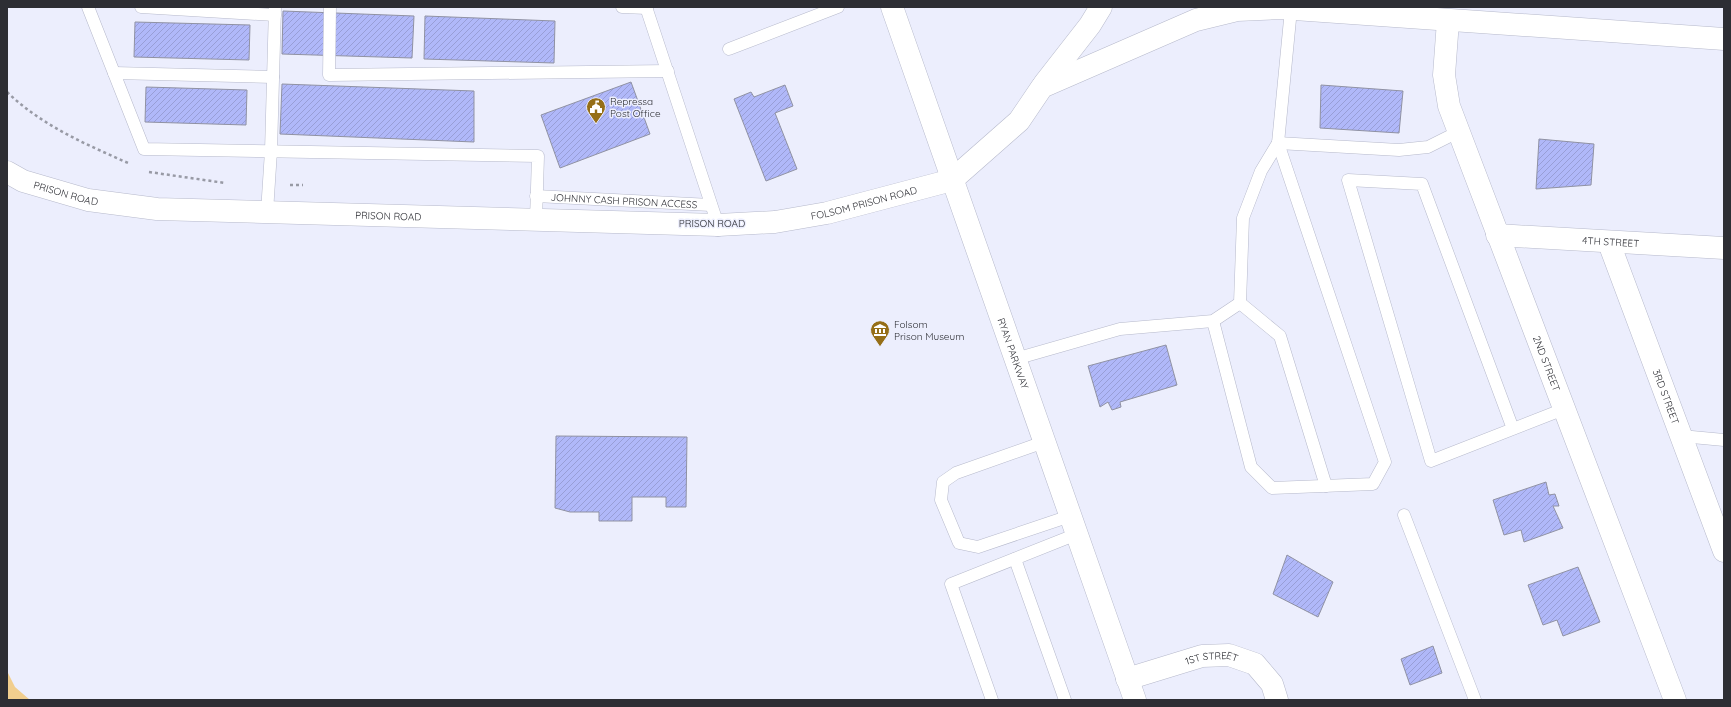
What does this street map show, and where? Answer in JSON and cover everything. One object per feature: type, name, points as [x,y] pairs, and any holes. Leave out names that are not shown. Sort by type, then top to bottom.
[{"type":"street","name":"RYAN PARKWAY","points":[[892,7],[1135,700]]},
{"type":"street","points":[[952,180],[1019,121],[1042,87],[1090,25],[1101,7]]},
{"type":"street","points":[[1042,87],[1196,20],[1237,10],[1291,9],[1724,40]]},
{"type":"street","name":"2ND STREET","points":[[1448,21],[1444,74],[1449,106],[1675,700]]},
{"type":"street","name":"PRISON ROAD","points":[[7,172],[23,181],[88,200],[158,209],[536,220],[715,215],[775,222]]},
{"type":"street","name":"FOLSOM PRISON ROAD","points":[[775,222],[827,213],[952,180]]},
{"type":"street","name":"4TH STREET","points":[[1497,235],[1724,248]]},
{"type":"street","name":"3RD STREET","points":[[1609,242],[1724,551]]},
{"type":"street","name":"1ST STREET","points":[[1128,679],[1202,656],[1229,655],[1255,664],[1272,684],[1277,700]]},
{"type":"lane","points":[[88,7],[144,148],[538,156],[536,220]]},
{"type":"lane","points":[[140,7],[275,11],[271,151],[267,212]]},
{"type":"lane","points":[[330,7],[329,75],[668,72]]},
{"type":"lane","points":[[622,7],[646,7],[715,215]]},
{"type":"lane","points":[[729,49],[838,7]]},
{"type":"lane","points":[[1213,321],[1251,467],[1272,488],[1374,484],[1385,462],[1278,143],[1291,9]]},
{"type":"lane","points":[[114,73],[273,77]]},
{"type":"lane","points":[[1278,143],[1399,150],[1428,148],[1458,132]]},
{"type":"lane","points":[[1240,303],[1243,218],[1261,171],[1278,143]]},
{"type":"lane","points":[[1513,429],[1422,184],[1348,180],[1431,461],[1564,410]]},
{"type":"lane","name":"JOHNNY CASH PRISON ACCESS","points":[[536,196],[715,215]]},
{"type":"lane","points":[[1015,359],[1120,329],[1213,321],[1240,303]]},
{"type":"lane","points":[[1240,303],[1280,336],[1326,486]]},
{"type":"lane","points":[[1681,436],[1724,440]]},
{"type":"lane","points":[[1044,442],[956,473],[943,482],[941,500],[959,543],[978,547],[1074,525]]},
{"type":"lane","points":[[1404,515],[1475,700]]},
{"type":"lane","points":[[992,700],[951,584],[1015,559],[1074,525]]},
{"type":"lane","points":[[1015,559],[1065,700]]},
{"type":"shaded area","points":[[7,671],[15,687],[30,700],[7,700]]},
{"type":"building","points":[[283,11],[414,16],[412,58],[282,54]]},
{"type":"building","points":[[425,16],[555,21],[554,63],[424,59]]},
{"type":"building","points":[[135,22],[250,25],[249,60],[134,57]]},
{"type":"building","name":"Repressa Post Office","points":[[631,82],[650,134],[560,168],[541,115]]},
{"type":"building","points":[[282,84],[474,91],[474,142],[280,134]]},
{"type":"building","points":[[785,85],[793,106],[775,113],[797,169],[766,181],[734,99],[751,92],[754,97]]},
{"type":"building","points":[[1321,85],[1403,91],[1399,133],[1320,128]]},
{"type":"building","points":[[146,87],[247,90],[246,125],[145,122]]},
{"type":"building","points":[[1539,139],[1594,144],[1591,185],[1536,189]]},
{"type":"building","points":[[1166,345],[1177,385],[1120,402],[1121,407],[1112,410],[1108,402],[1100,407],[1088,366]]},
{"type":"building","points":[[556,436],[687,437],[686,507],[666,507],[666,497],[632,497],[632,521],[599,521],[599,512],[570,512],[555,508]]},
{"type":"building","points":[[1546,482],[1549,495],[1555,494],[1559,506],[1553,506],[1563,528],[1524,542],[1521,530],[1504,535],[1493,500]]},
{"type":"building","points":[[1287,555],[1333,582],[1318,617],[1273,594]]},
{"type":"building","points":[[1578,567],[1600,622],[1563,636],[1557,620],[1543,625],[1528,585]]},
{"type":"building","points":[[1433,646],[1442,673],[1410,685],[1401,659]]},
{"type":"place","name":"Repressa Post Office","points":[[596,124]]},
{"type":"place","name":"Folsom Prison Museum","points":[[880,347]]}]
